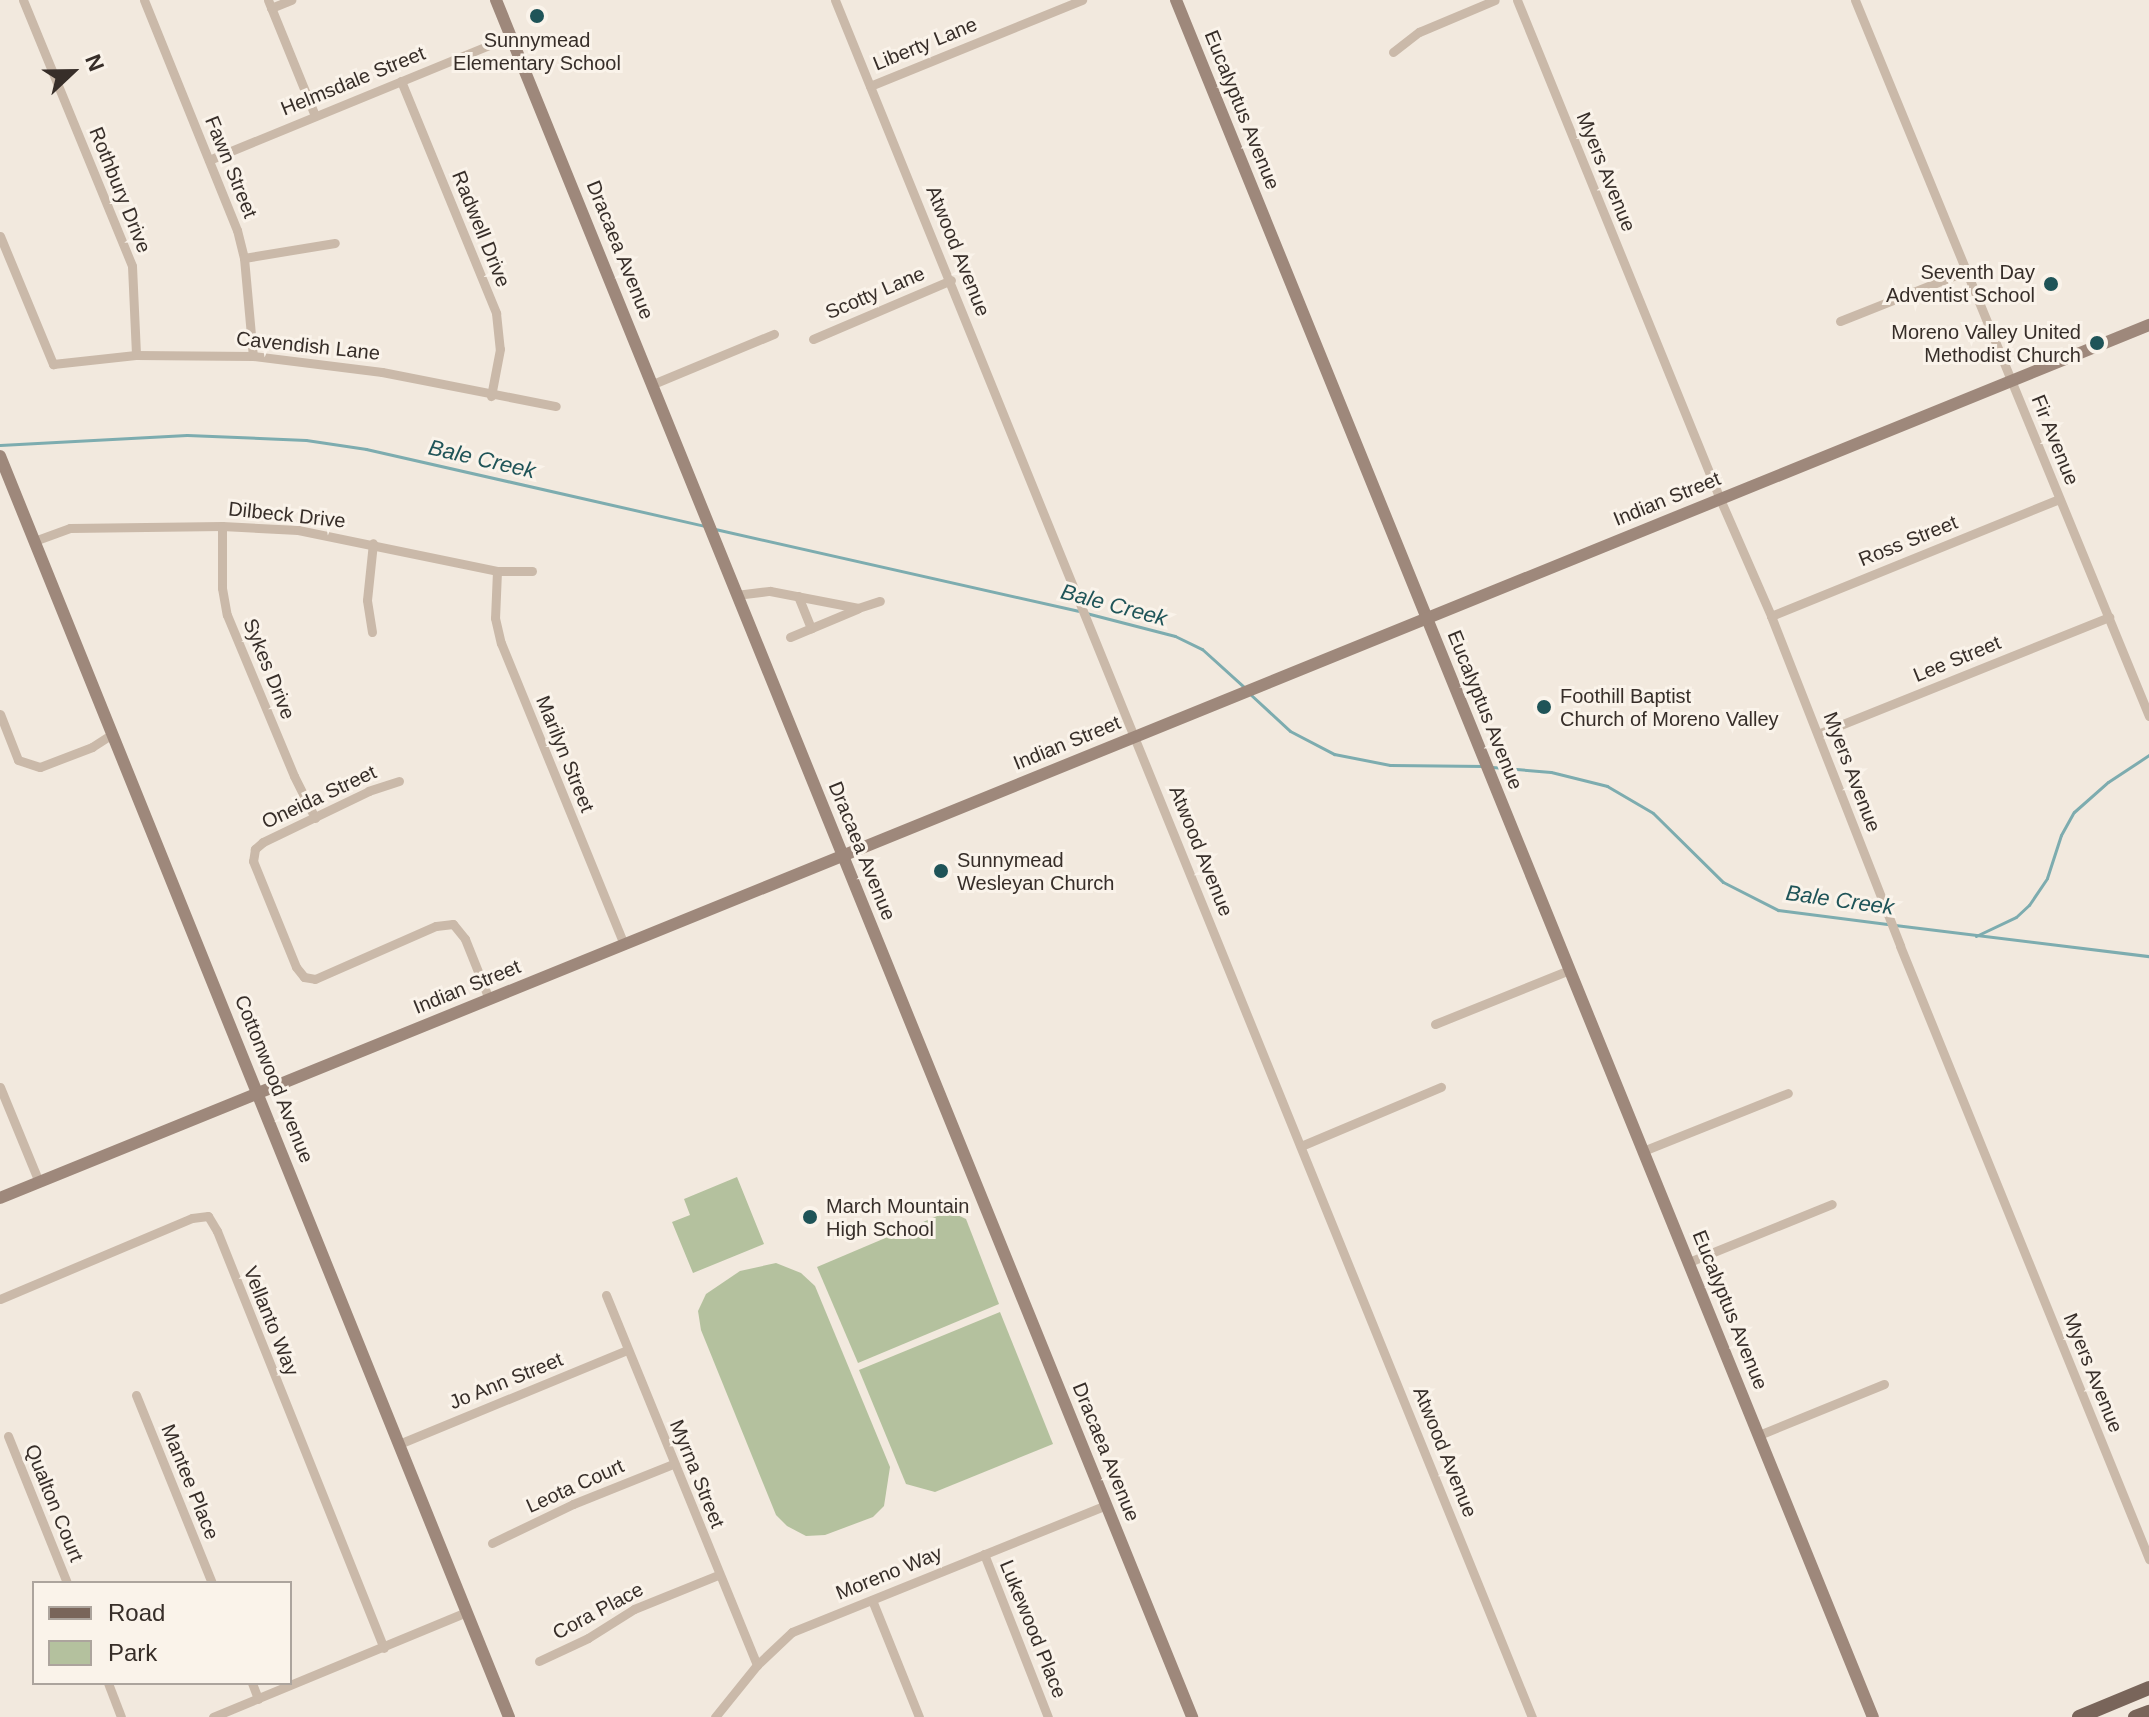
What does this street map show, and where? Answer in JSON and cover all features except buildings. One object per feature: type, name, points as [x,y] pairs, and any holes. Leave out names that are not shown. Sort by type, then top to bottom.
[{"type":"main road","points":[[2079,1717],[2149,1688]]},
{"type":"main road","points":[[2135,1717],[2149,1712]]},
{"type":"street","name":"Rothbury Drive","points":[[23,0],[132,266],[136,355]]},
{"type":"street","name":"Fawn Street","points":[[144,0],[209,160],[244,258],[253,356]]},
{"type":"street","points":[[291,0],[270,4],[315,116]]},
{"type":"street","name":"Dracaea Avenue","points":[[496,0],[1192,1717]]},
{"type":"street","name":"Atwood Avenue","points":[[835,0],[1532,1717]]},
{"type":"street","name":"Liberty Lane","points":[[870,86],[1082,0]]},
{"type":"street","name":"Eucalyptus Avenue","points":[[1176,0],[1873,1717]]},
{"type":"street","points":[[1393,52],[1419,32],[1495,0]]},
{"type":"street","name":"Myers Avenue","points":[[1517,0],[1720,499],[1771,616],[1886,912],[2149,1559]]},
{"type":"street","name":"Fir Avenue","points":[[1855,0],[2149,716]]},
{"type":"street","name":"Helmsdale Street","points":[[209,160],[511,36]]},
{"type":"street","name":"Radwell Drive","points":[[401,81],[496,313],[500,349],[491,396]]},
{"type":"street","name":"Cavendish Lane","points":[[0,236],[53,364],[136,355],[253,356],[382,372],[491,396],[556,406]]},
{"type":"street","points":[[244,258],[335,243]]},
{"type":"street","points":[[1840,321],[1966,271]]},
{"type":"street","name":"Scotty Lane","points":[[813,339],[951,280]]},
{"type":"street","name":"Indian Street","points":[[0,1198],[2149,325]]},
{"type":"street","points":[[653,384],[774,334]]},
{"type":"street","name":"Cottonwood Avenue","points":[[2,461],[37,540],[112,734],[509,1717]]},
{"type":"street","name":"Ross Street","points":[[1771,616],[2059,499]]},
{"type":"street","name":"Dilbeck Drive","points":[[37,540],[70,528],[222,526],[298,530],[373,543],[497,571],[532,571]]},
{"type":"street","name":"Sykes Drive","points":[[222,526],[222,588],[227,615],[294,776],[315,818]]},
{"type":"street","points":[[372,632],[367,600],[373,543]]},
{"type":"street","name":"Marilyn Street","points":[[497,571],[495,618],[501,643],[624,945]]},
{"type":"street","points":[[736,595],[770,591],[858,608]]},
{"type":"street","points":[[798,596],[811,628]]},
{"type":"street","points":[[790,637],[880,601]]},
{"type":"street","name":"Lee Street","points":[[1818,734],[2109,617]]},
{"type":"street","points":[[0,714],[18,760],[40,767],[92,747],[112,734]]},
{"type":"street","name":"Oneida Street","points":[[399,781],[369,791],[263,842],[255,849],[253,861],[296,967],[304,977],[326,976],[445,923],[460,930],[489,999]]},
{"type":"street","points":[[1435,1024],[1569,970]]},
{"type":"street","points":[[0,1087],[39,1182]]},
{"type":"street","points":[[1301,1146],[1441,1087]]},
{"type":"street","points":[[1643,1151],[1788,1093]]},
{"type":"street","points":[[1689,1262],[1832,1204]]},
{"type":"street","name":"Vellanto Way","points":[[0,1299],[192,1218],[208,1216],[217,1231],[384,1648]]},
{"type":"street","name":"Myrna Street","points":[[606,1295],[757,1665]]},
{"type":"street","name":"Jo Ann Street","points":[[399,1444],[627,1350]]},
{"type":"street","points":[[1759,1435],[1884,1384]]},
{"type":"street","name":"Mantee Place","points":[[136,1395],[211,1581]]},
{"type":"street","name":"Qualton Court","points":[[8,1436],[66,1581]]},
{"type":"street","name":"Leota Court","points":[[492,1543],[573,1504],[673,1464]]},
{"type":"street","name":"Moreno Way","points":[[717,1716],[757,1665],[792,1632],[1106,1505]]},
{"type":"street","name":"Lukewood Place","points":[[984,1554],[1048,1717]]},
{"type":"street","name":"Cora Place","points":[[539,1661],[588,1638],[634,1609],[718,1575]]},
{"type":"street","points":[[872,1600],[919,1717]]},
{"type":"street","points":[[213,1717],[467,1612]]},
{"type":"street","points":[[109,1685],[121,1717]]},
{"type":"street","points":[[253,1685],[258,1699]]},
{"type":"green space","points":[[737,1177],[764,1244],[693,1273],[672,1222],[690,1215],[684,1199]]},
{"type":"green space","points":[[949,1211],[966,1219],[999,1304],[858,1363],[817,1267]]},
{"type":"green space","points":[[776,1263],[801,1273],[815,1286],[890,1467],[884,1506],[873,1517],[825,1535],[806,1536],[787,1526],[776,1515],[701,1330],[698,1311],[706,1294],[740,1271]]},
{"type":"green space","points":[[1000,1312],[1053,1444],[935,1492],[906,1484],[859,1370]]},
{"type":"waterway","name":"Bale Creek","points":[[0,445],[187,435],[306,440],[366,449],[704,526]]},
{"type":"waterway","name":"Bale Creek","points":[[715,529],[1078,611]]},
{"type":"waterway","name":"Bale Creek","points":[[1086,613],[1175,636],[1202,649],[1245,688]]},
{"type":"waterway","name":"Bale Creek","points":[[1250,694],[1290,731],[1334,754],[1390,765],[1485,766]]},
{"type":"waterway","points":[[1976,936],[2016,917],[2029,905],[2047,878],[2061,835],[2074,812],[2108,782],[2149,755]]},
{"type":"waterway","name":"Bale Creek","points":[[1492,767],[1551,772],[1607,786],[1653,813],[1723,882],[1778,910],[1887,924]]},
{"type":"waterway","name":"Bale Creek","points":[[1895,925],[2149,956]]},
{"type":"place","name":"Sunnymead Elementary School","points":[[537,16]]},
{"type":"place","name":"Seventh Day Adventist School","points":[[2051,284]]},
{"type":"place","name":"Moreno Valley United Methodist Church","points":[[2097,343]]},
{"type":"place","name":"Foothill Baptist Church of Moreno Valley","points":[[1544,707]]},
{"type":"place","name":"Sunnymead Wesleyan Church","points":[[941,871]]},
{"type":"place","name":"March Mountain High School","points":[[810,1217]]}]
